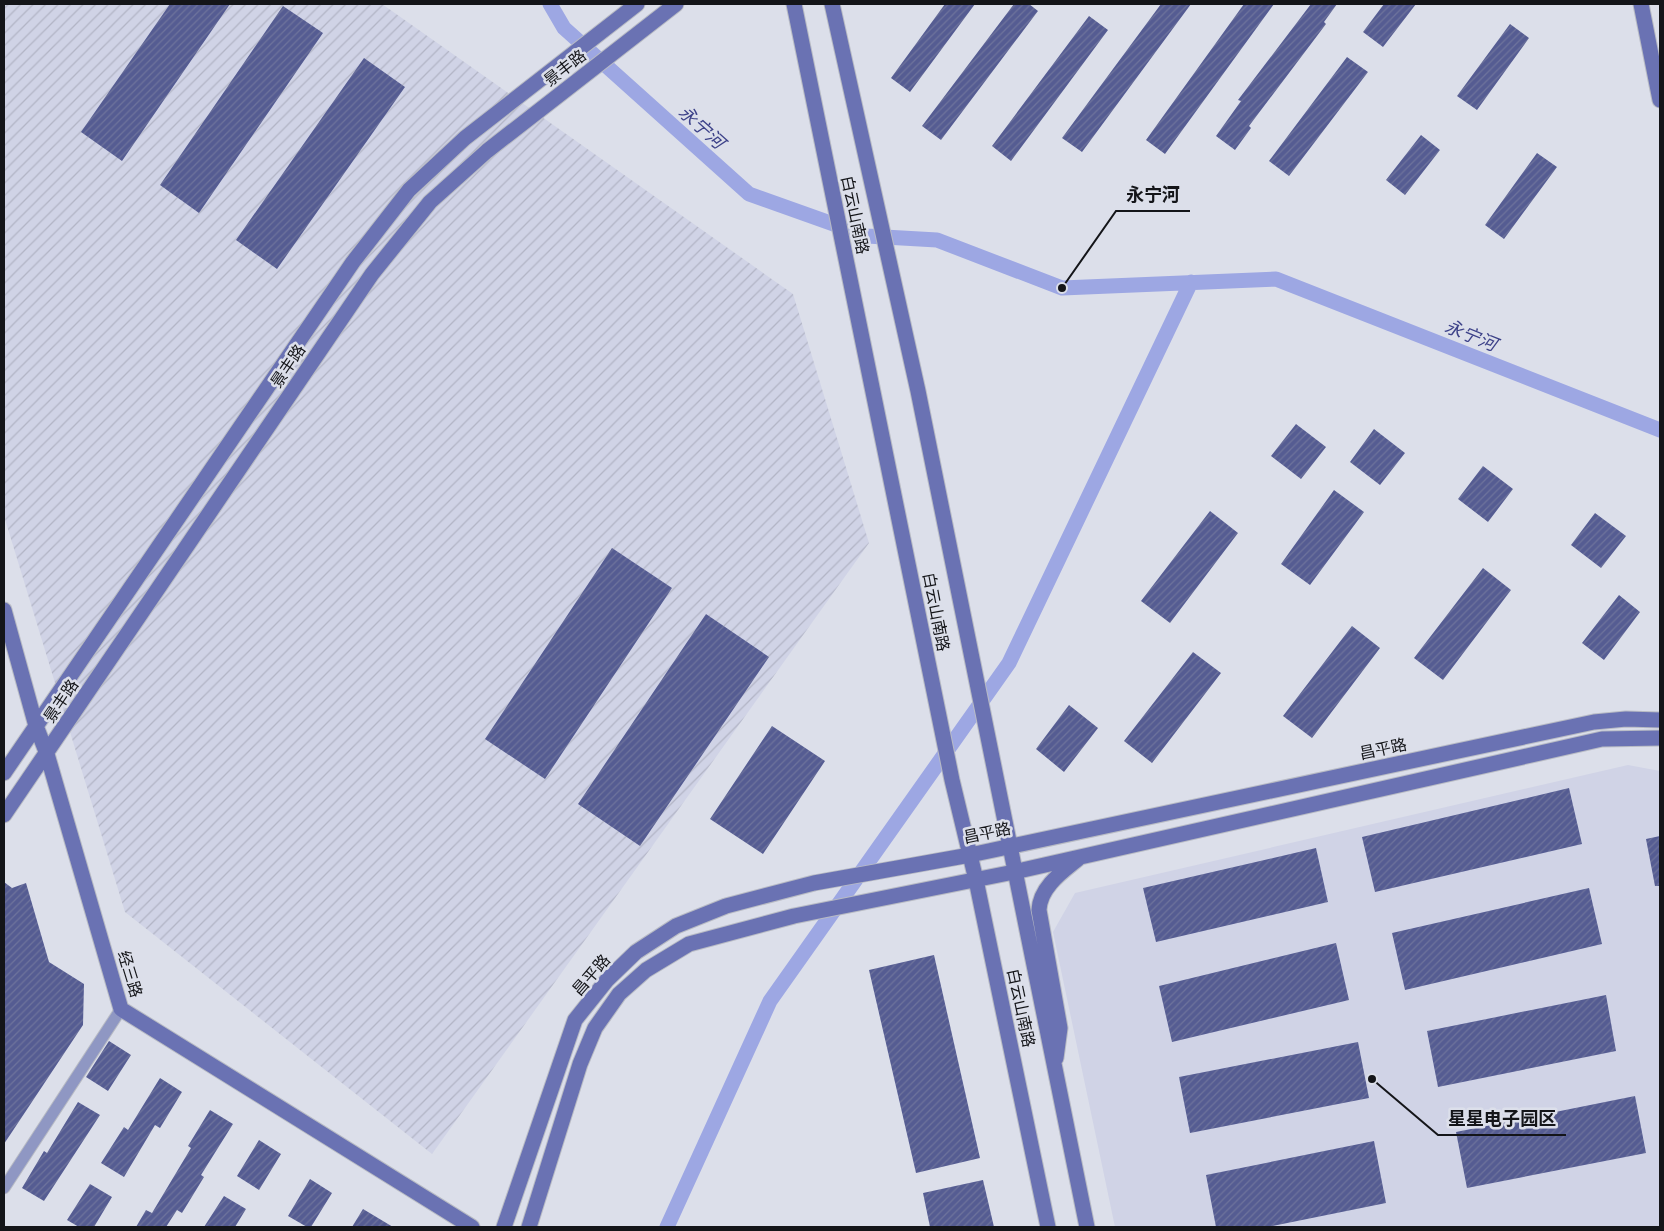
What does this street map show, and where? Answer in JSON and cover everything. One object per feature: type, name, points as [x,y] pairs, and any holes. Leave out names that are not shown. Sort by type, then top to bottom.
[{"type":"main road","name":"景丰路","points":[[4,773],[353,262],[409,190],[465,138],[535,81],[637,4]]},
{"type":"main road","name":"景丰路","points":[[4,816],[372,274],[430,202],[487,151],[676,4]]},
{"type":"main road","name":"白云山南路","points":[[794,4],[952,780],[976,880],[1048,1227]]},
{"type":"main road","name":"白云山南路","points":[[832,4],[970,649],[1086,1227]]},
{"type":"main road","points":[[1640,4],[1660,100]]},
{"type":"main road","name":"经三路","points":[[4,610],[36,726],[47,754],[121,1009],[472,1227]]},
{"type":"main road","name":"昌平路","points":[[504,1227],[575,1020],[607,980],[636,952],[676,926],[726,906],[814,883],[886,872],[970,855],[1594,722],[1626,719],[1660,720]]},
{"type":"main road","name":"昌平路","points":[[529,1227],[580,1064],[595,1028],[619,994],[646,970],[689,944],[794,916],[1014,872],[1602,739],[1660,738]]},
{"type":"main road","points":[[1054,1069],[1060,1028],[1039,901],[1055,878],[1082,856]]},
{"type":"street","points":[[4,1188],[121,1009]]},
{"type":"shaded area","points":[[4,4],[382,4],[793,294],[869,543],[432,1154],[125,912],[4,516]]},
{"type":"shaded area","points":[[1628,765],[1660,771],[1660,1227],[1115,1227],[1053,932],[1075,893]]},
{"type":"building","points":[[170,4],[230,4],[122,161],[81,132]]},
{"type":"building","points":[[945,4],[975,4],[910,92],[891,78]]},
{"type":"building","points":[[1014,4],[1029,4],[1038,11],[941,140],[922,126]]},
{"type":"building","points":[[1161,4],[1191,4],[1082,152],[1062,138]]},
{"type":"building","points":[[1244,4],[1274,4],[1165,154],[1146,140]]},
{"type":"building","points":[[1311,4],[1337,4],[1324,22],[1326,24],[1249,126],[1251,128],[1235,150],[1216,136],[1241,101],[1238,100]]},
{"type":"building","points":[[1384,4],[1416,4],[1383,47],[1363,32]]},
{"type":"building","points":[[283,6],[323,33],[199,213],[160,185]]},
{"type":"building","points":[[1089,16],[1108,30],[1011,161],[992,146]]},
{"type":"building","points":[[1510,24],[1529,38],[1477,110],[1457,96]]},
{"type":"building","points":[[1347,57],[1368,72],[1289,176],[1269,161]]},
{"type":"building","points":[[364,58],[405,87],[277,269],[236,240]]},
{"type":"building","points":[[1421,135],[1440,150],[1405,195],[1386,180]]},
{"type":"building","points":[[1537,153],[1557,167],[1504,239],[1485,225]]},
{"type":"building","points":[[1296,424],[1326,447],[1301,479],[1271,456]]},
{"type":"building","points":[[1374,429],[1405,453],[1380,485],[1350,462]]},
{"type":"building","points":[[1483,466],[1513,489],[1488,522],[1458,499]]},
{"type":"building","points":[[1334,490],[1364,512],[1310,585],[1281,564]]},
{"type":"building","points":[[1210,511],[1238,533],[1170,623],[1141,601]]},
{"type":"building","points":[[1595,513],[1626,536],[1601,568],[1571,545]]},
{"type":"building","points":[[612,548],[672,588],[545,779],[485,739]]},
{"type":"building","points":[[1483,568],[1511,590],[1443,680],[1414,658]]},
{"type":"building","points":[[1619,595],[1640,612],[1604,660],[1582,643]]},
{"type":"building","points":[[706,614],[769,657],[640,846],[578,804]]},
{"type":"building","points":[[1352,626],[1380,648],[1312,738],[1283,716]]},
{"type":"building","points":[[1193,652],[1221,673],[1152,763],[1124,741]]},
{"type":"building","points":[[1069,705],[1098,728],[1064,772],[1036,749]]},
{"type":"building","points":[[772,726],[825,761],[763,854],[710,819]]},
{"type":"building","points":[[1569,788],[1582,844],[1375,892],[1362,837]]},
{"type":"building","points":[[1660,836],[1660,886],[1655,886],[1646,839]]},
{"type":"building","points":[[1316,848],[1328,902],[1156,942],[1143,888]]},
{"type":"building","points":[[4,882],[12,888],[26,883],[49,962],[84,984],[83,1025],[4,1144]]},
{"type":"building","points":[[1589,888],[1602,944],[1405,990],[1392,933]]},
{"type":"building","points":[[1336,943],[1349,1000],[1172,1042],[1159,986]]},
{"type":"building","points":[[934,955],[980,1158],[916,1173],[869,970]]},
{"type":"building","points":[[1606,995],[1616,1051],[1438,1087],[1427,1031]]},
{"type":"building","points":[[109,1041],[131,1055],[108,1091],[86,1077]]},
{"type":"building","points":[[1358,1042],[1369,1098],[1190,1133],[1179,1077]]},
{"type":"building","points":[[160,1078],[182,1092],[160,1128],[155,1125],[124,1177],[101,1163],[124,1127],[128,1130]]},
{"type":"building","points":[[1635,1096],[1646,1153],[1467,1188],[1456,1132]]},
{"type":"building","points":[[78,1102],[100,1115],[44,1201],[22,1188],[44,1151],[47,1153]]},
{"type":"building","points":[[210,1110],[233,1124],[201,1175],[204,1177],[182,1213],[177,1210],[166,1227],[136,1227],[146,1210],[152,1213],[191,1148],[188,1146]]},
{"type":"building","points":[[259,1140],[281,1154],[259,1190],[237,1176]]},
{"type":"building","points":[[1374,1141],[1386,1203],[1267,1227],[1216,1227],[1206,1175]]},
{"type":"building","points":[[310,1179],[332,1193],[311,1227],[307,1227],[288,1216]]},
{"type":"building","points":[[983,1180],[994,1227],[930,1227],[923,1193]]},
{"type":"building","points":[[90,1184],[112,1197],[94,1227],[79,1227],[67,1220]]},
{"type":"building","points":[[224,1196],[246,1209],[235,1227],[204,1227]]},
{"type":"building","points":[[363,1209],[393,1227],[352,1227]]},
{"type":"waterway","name":"永宁河","points":[[550,4],[564,28],[749,194],[867,236],[937,240],[1062,288],[1276,279],[1660,430]]},
{"type":"waterway","points":[[667,1227],[770,1001],[1009,663],[1191,282]]},
{"type":"place","name":"永宁河","points":[[1062,288]]},
{"type":"place","name":"星星电子园区","points":[[1372,1079]]}]
